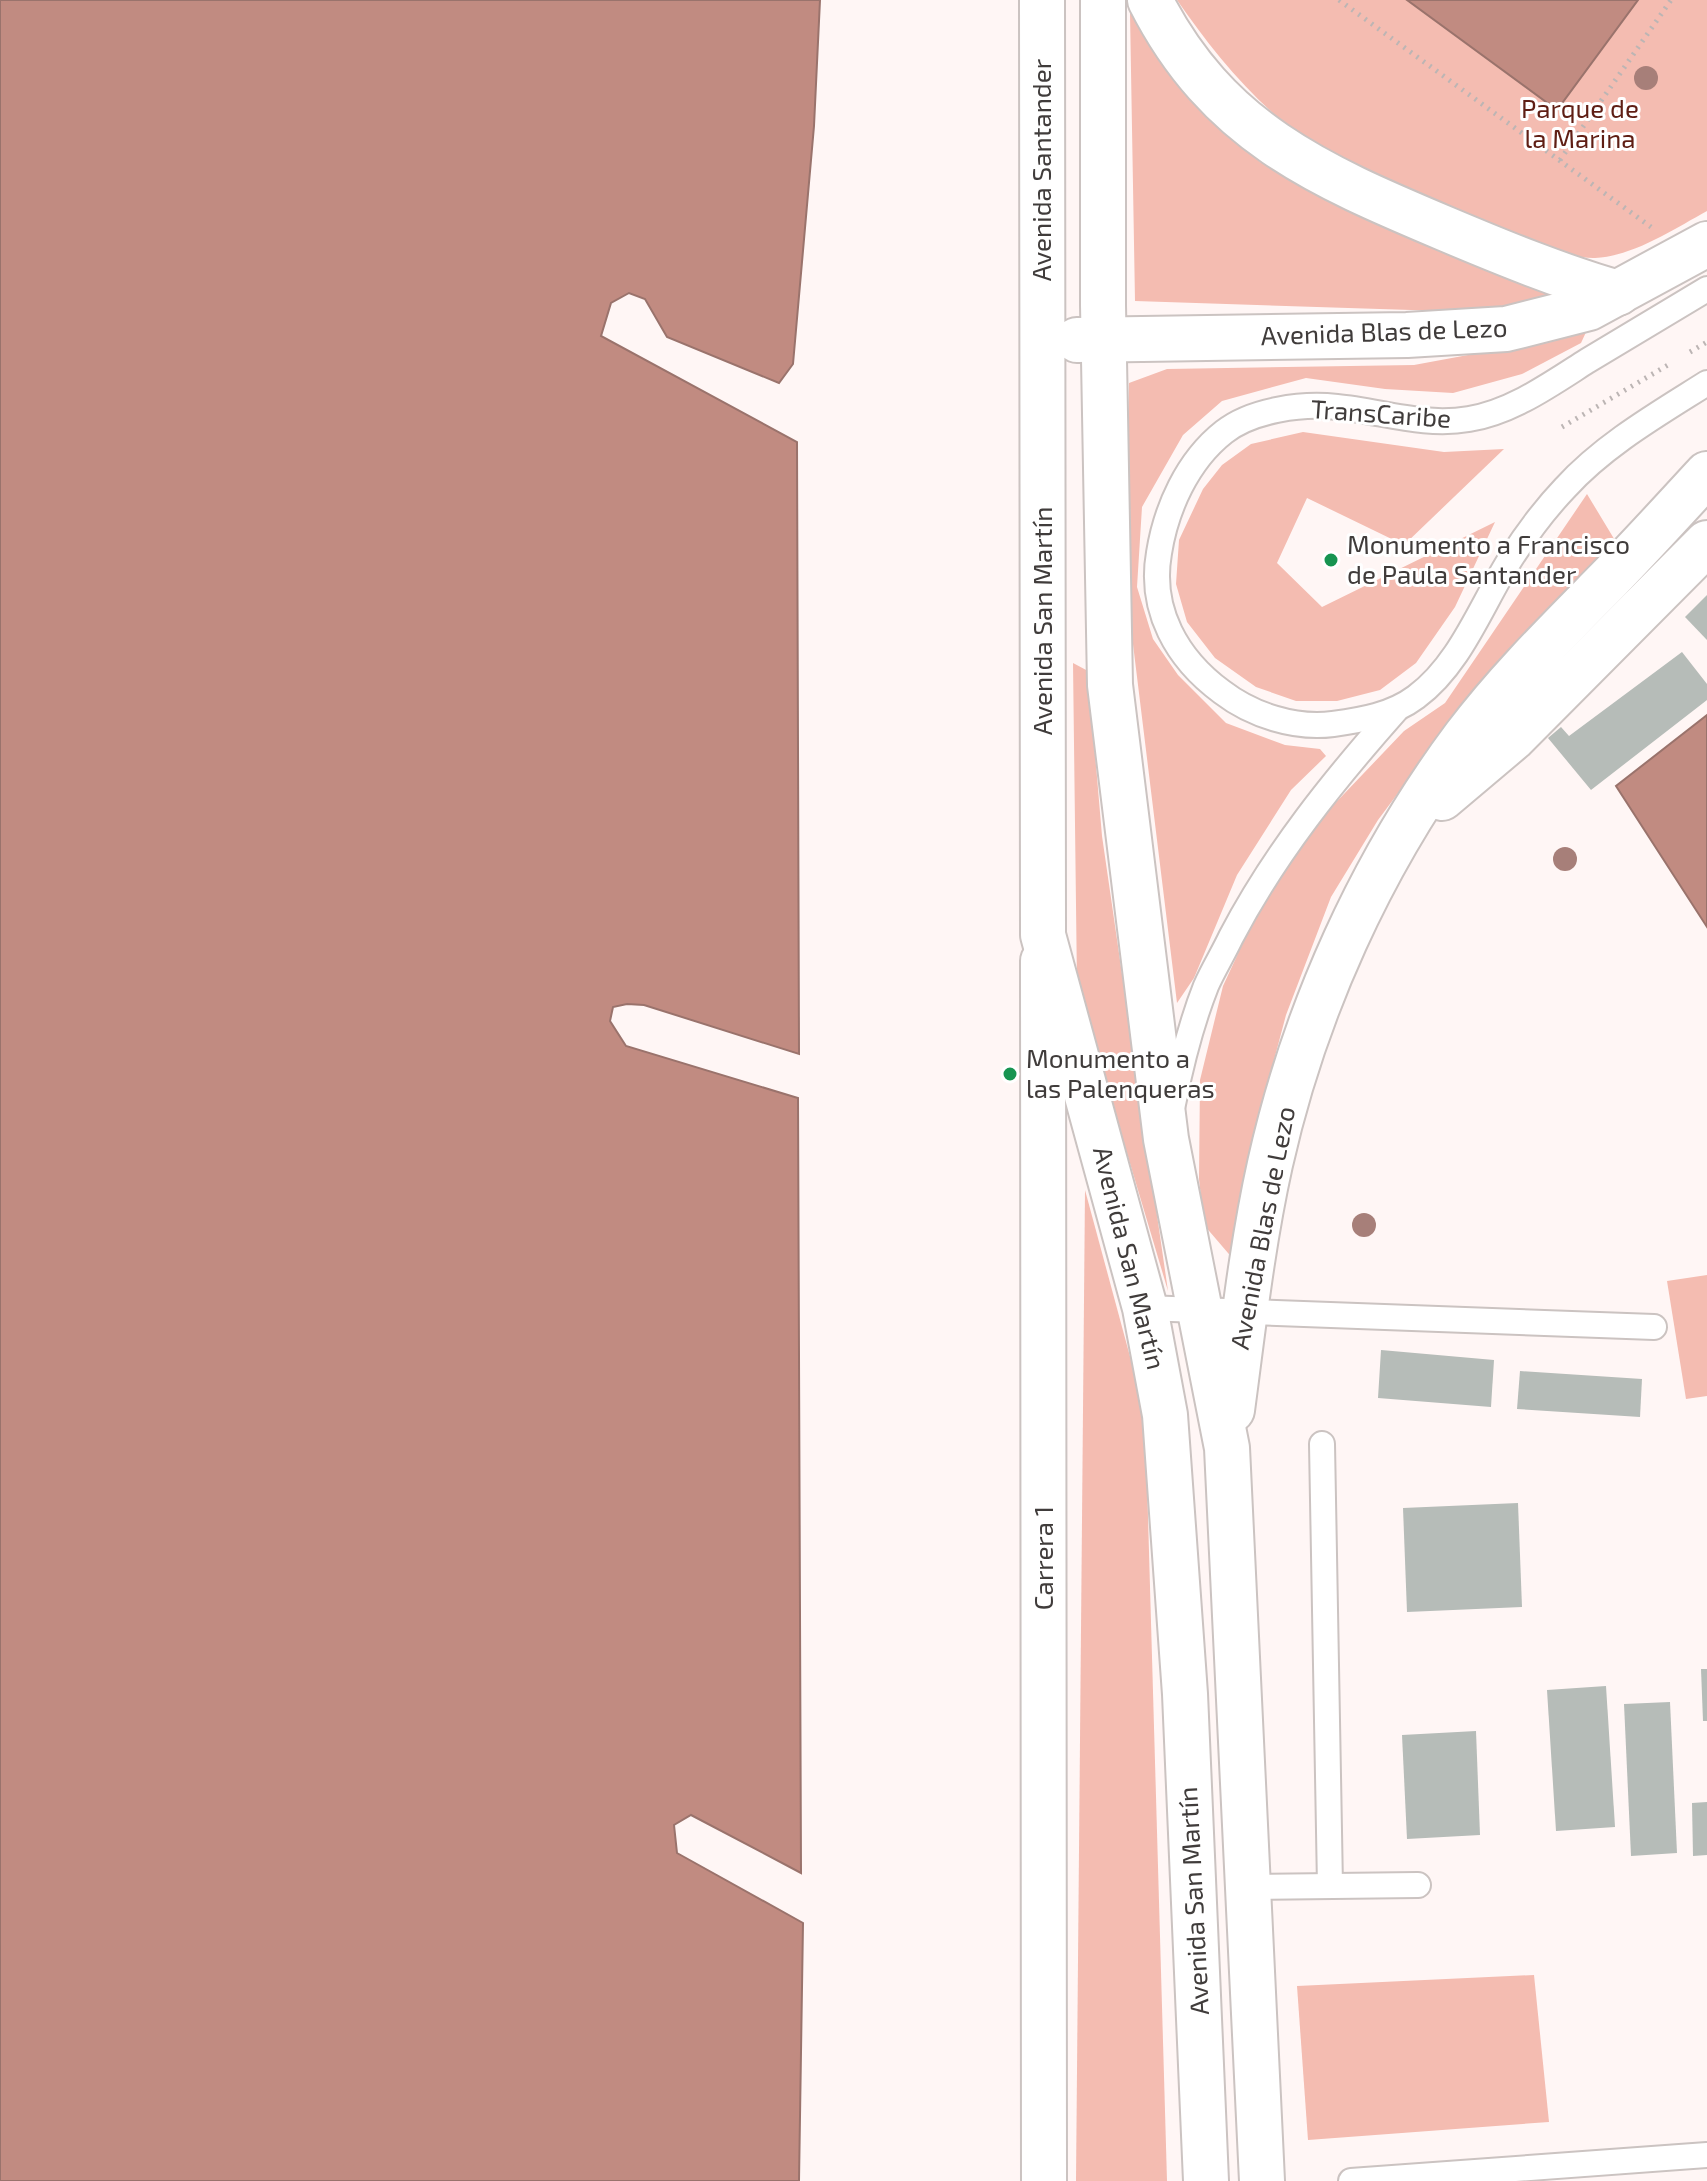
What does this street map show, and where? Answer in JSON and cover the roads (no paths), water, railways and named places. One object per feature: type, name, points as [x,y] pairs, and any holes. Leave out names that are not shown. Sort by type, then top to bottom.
[{"type":"main road","name":"Avenida Santander","points":[[1042,0],[1043,341]]},
{"type":"main road","points":[[1103,0],[1104,340]]},
{"type":"main road","points":[[1150,0],[1174,42],[1206,84],[1255,132],[1293,156],[1329,177],[1399,209],[1536,267],[1618,293]]},
{"type":"main road","name":"Avenida Blas de Lezo","points":[[1043,341],[1407,335],[1506,329],[1589,308],[1707,244]]},
{"type":"main road","name":"Avenida San Martín","points":[[1104,340],[1110,685],[1166,1139],[1227,1448],[1262,2181]]},
{"type":"main road","name":"Avenida San Martín","points":[[1043,341],[1043,935],[1145,1308],[1165,1415],[1185,1694],[1206,2181]]},
{"type":"main road","name":"Avenida Blas de Lezo","points":[[1227,1448],[1245,1312],[1270,1166],[1295,1071],[1323,992],[1360,907],[1406,828],[1464,739],[1497,697],[1707,474]]},
{"type":"main road","points":[[1406,828],[1513,738],[1707,543]]},
{"type":"main road","name":"Carrera 1","points":[[1043,935],[1044,2181]]},
{"type":"lane","points":[[1618,293],[1707,266]]},
{"type":"lane","name":"TransCaribe","points":[[1707,289],[1530,396],[1468,419],[1388,417],[1336,407],[1292,408],[1252,417],[1224,431],[1195,463],[1164,525],[1157,565],[1159,605],[1173,638],[1199,675],[1235,702],[1282,721],[1322,725],[1360,721],[1397,708],[1434,682],[1458,648],[1511,558],[1567,485],[1602,454],[1707,383]]},
{"type":"lane","name":"TransCaribe","points":[[1166,1139],[1183,1057],[1207,985],[1253,896],[1295,832],[1397,708]]},
{"type":"lane","points":[[1145,1308],[1654,1327]]},
{"type":"lane","points":[[1322,1444],[1330,1886]]},
{"type":"lane","points":[[1248,1887],[1418,1885]]},
{"type":"lane","points":[[1351,2181],[1672,2169],[1707,2155]]},
{"type":"place","name":"Monumento a Francisco de Paula Santander","points":[[1331,560]]},
{"type":"place","name":"Monumento a las Palenqueras","points":[[1010,1074]]},
{"type":"park label","name":"Parque de la Marina","points":[[1580,124]]}]
